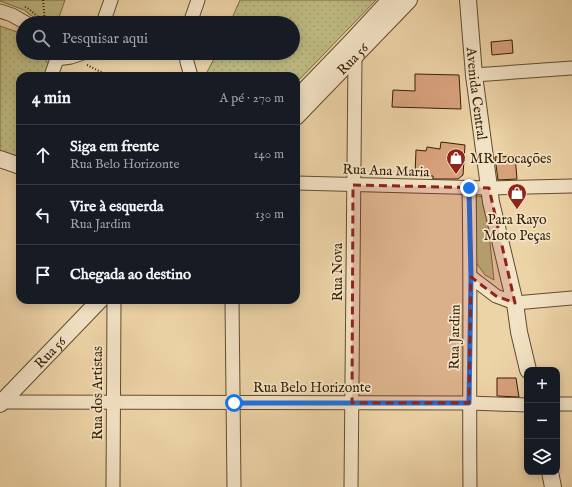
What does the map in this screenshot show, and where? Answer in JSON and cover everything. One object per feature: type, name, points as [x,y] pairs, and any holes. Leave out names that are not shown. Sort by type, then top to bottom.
[{"type":"street","points":[[105,16],[111,0]]},
{"type":"street","points":[[192,16],[198,0]]},
{"type":"street","name":"Rua 56","points":[[300,95],[390,0]]},
{"type":"street","name":"Rua 56","points":[[300,113],[409,0]]},
{"type":"street","name":"Avenida Central","points":[[468,0],[474,74],[491,202],[515,303],[519,332],[527,367]]},
{"type":"street","points":[[0,11],[16,17]]},
{"type":"street","name":"Rua Nova","points":[[351,487],[355,57]]},
{"type":"street","points":[[52,72],[54,60]]},
{"type":"street","points":[[186,60],[190,72]]},
{"type":"street","points":[[474,74],[572,68]]},
{"type":"street","points":[[0,158],[16,162]]},
{"type":"street","name":"Rua Ana Maria","points":[[300,183],[469,188],[572,186]]},
{"type":"street","name":"Rua Jardim","points":[[469,188],[471,277],[469,403],[470,487]]},
{"type":"street","points":[[471,277],[496,296],[515,303],[572,298]]},
{"type":"street","name":"Rua 56","points":[[1,403],[96,304]]},
{"type":"street","name":"Rua dos Artistas","points":[[113,487],[114,304]]},
{"type":"street","points":[[232,304],[234,487]]},
{"type":"street","name":"Rua Belo Horizonte","points":[[1,403],[469,403],[524,405]]},
{"type":"street","points":[[560,404],[572,404]]},
{"type":"street","points":[[551,475],[553,487]]},
{"type":"path","points":[[43,0],[44,16]]},
{"type":"path","points":[[85,60],[103,72]]},
{"type":"highlighted area","points":[[353,185],[489,188],[515,303],[496,296],[471,277],[469,403],[352,403]]},
{"type":"shaded area","points":[[65,0],[59,16],[32,16],[24,10],[0,1]]},
{"type":"shaded area","points":[[240,0],[376,0],[300,79],[300,72],[207,72],[213,60],[300,60],[300,16],[233,16]]},
{"type":"shaded area","points":[[0,26],[16,32],[16,60],[46,60],[49,64],[46,72],[16,72],[16,155],[14,161],[0,156]]},
{"type":"shaded area","points":[[476,196],[485,197],[494,280],[485,275],[475,261]]},
{"type":"building","points":[[512,40],[513,53],[492,55],[491,42]]},
{"type":"building","points":[[415,74],[459,75],[461,109],[392,107],[393,90],[415,91]]},
{"type":"building","points":[[441,142],[465,145],[463,175],[458,179],[433,179],[433,176],[415,175],[416,150],[426,151],[427,147],[440,149]]},
{"type":"building","points":[[515,156],[517,179],[498,180],[495,157]]},
{"type":"building","points":[[497,378],[516,378],[519,397],[497,396]]},
{"type":"place","name":"MR Locações","points":[[456,175]]},
{"type":"place","name":"Para Rayo Moto Peças","points":[[517,210]]},
{"type":"route","points":[[234,403],[469,403],[471,277],[469,188]]}]
